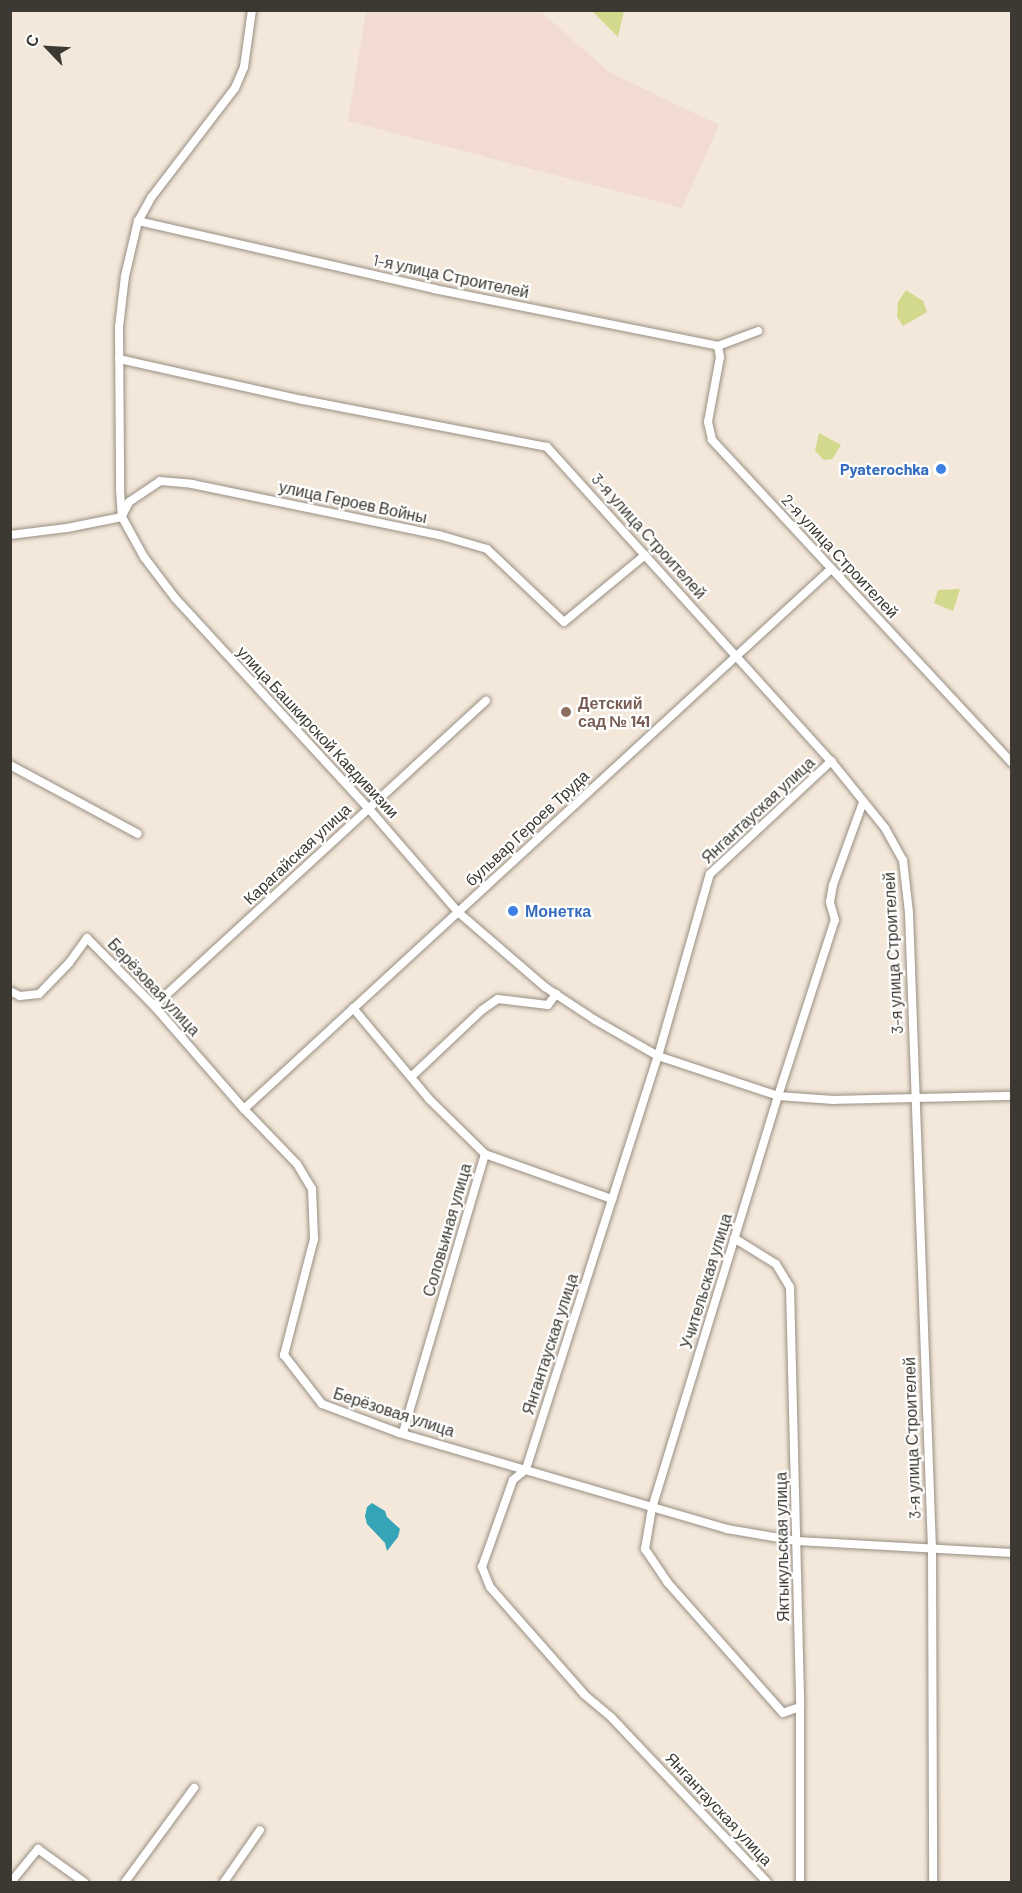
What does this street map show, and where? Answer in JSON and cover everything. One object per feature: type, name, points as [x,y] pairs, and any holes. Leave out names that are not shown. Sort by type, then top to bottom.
[{"type":"street","name":"улица Башкирской Кавдивизии","points":[[252,10],[244,67],[235,88],[150,198],[138,221],[125,276],[119,327],[118,438],[122,517],[144,557],[175,598],[369,809],[458,912],[494,945],[556,994],[658,1056],[778,1096],[834,1100],[1011,1096]]},
{"type":"street","name":"1-я улица Строителей","points":[[138,221],[434,289],[718,346]]},
{"type":"street","points":[[718,346],[758,331]]},
{"type":"street","name":"2-я улица Строителей","points":[[718,346],[720,357],[708,422],[712,440],[831,569],[851,587],[1011,763]]},
{"type":"street","name":"3-я улица Строителей","points":[[119,359],[292,397],[547,447],[831,761],[885,828],[903,860],[909,913],[932,1549],[933,1882]]},
{"type":"street","name":"улица Героев Войны","points":[[122,517],[129,502],[160,481],[192,484],[439,535],[487,549],[564,622],[645,555]]},
{"type":"street","points":[[10,535],[67,528],[122,517]]},
{"type":"street","name":"бульвар Героев Труда","points":[[244,1109],[831,569]]},
{"type":"street","name":"Карагайская улица","points":[[154,1006],[486,701]]},
{"type":"street","name":"Янгантауская улица","points":[[767,1882],[611,1717],[584,1694],[490,1587],[482,1567],[513,1480],[526,1469],[658,1056],[710,874],[831,761]]},
{"type":"street","points":[[10,765],[138,834]]},
{"type":"street","name":"Учительская улица","points":[[800,1707],[783,1713],[668,1583],[645,1549],[652,1508],[778,1096],[836,920],[830,902],[833,885],[863,802]]},
{"type":"street","name":"Берёзовая улица","points":[[10,991],[20,996],[39,994],[69,963],[87,938],[154,1006],[244,1109],[297,1164],[312,1189],[314,1239],[284,1355],[322,1404],[403,1433],[727,1529],[797,1541],[1011,1553]]},
{"type":"street","points":[[412,1076],[482,1010],[498,999],[548,1005],[556,994]]},
{"type":"street","name":"Соловьиная улица","points":[[353,1008],[429,1099],[485,1155],[403,1433]]},
{"type":"street","points":[[485,1155],[612,1199]]},
{"type":"street","name":"Яктыкульская улица","points":[[734,1238],[776,1264],[790,1287],[800,1707],[800,1882]]},
{"type":"street","points":[[125,1882],[194,1788]]},
{"type":"street","points":[[224,1882],[260,1830]]},
{"type":"street","points":[[11,1882],[38,1849],[84,1882]]},
{"type":"shaded area","points":[[366,11],[540,11],[609,72],[719,125],[682,208],[348,121]]},
{"type":"green space","points":[[592,11],[624,11],[618,37]]},
{"type":"green space","points":[[906,290],[923,301],[927,312],[903,326],[897,317],[898,302]]},
{"type":"green space","points":[[819,433],[841,445],[832,459],[824,460],[815,451]]},
{"type":"green space","points":[[960,589],[953,611],[934,603],[938,590]]},
{"type":"water","points":[[372,1503],[385,1511],[387,1517],[400,1529],[398,1537],[387,1551],[385,1543],[367,1524],[365,1516],[367,1507]]},
{"type":"place","name":"Pyaterochka","points":[[941,469]]},
{"type":"place","name":"Детский сад № 141","points":[[566,712]]},
{"type":"place","name":"Монетка","points":[[513,911]]}]
